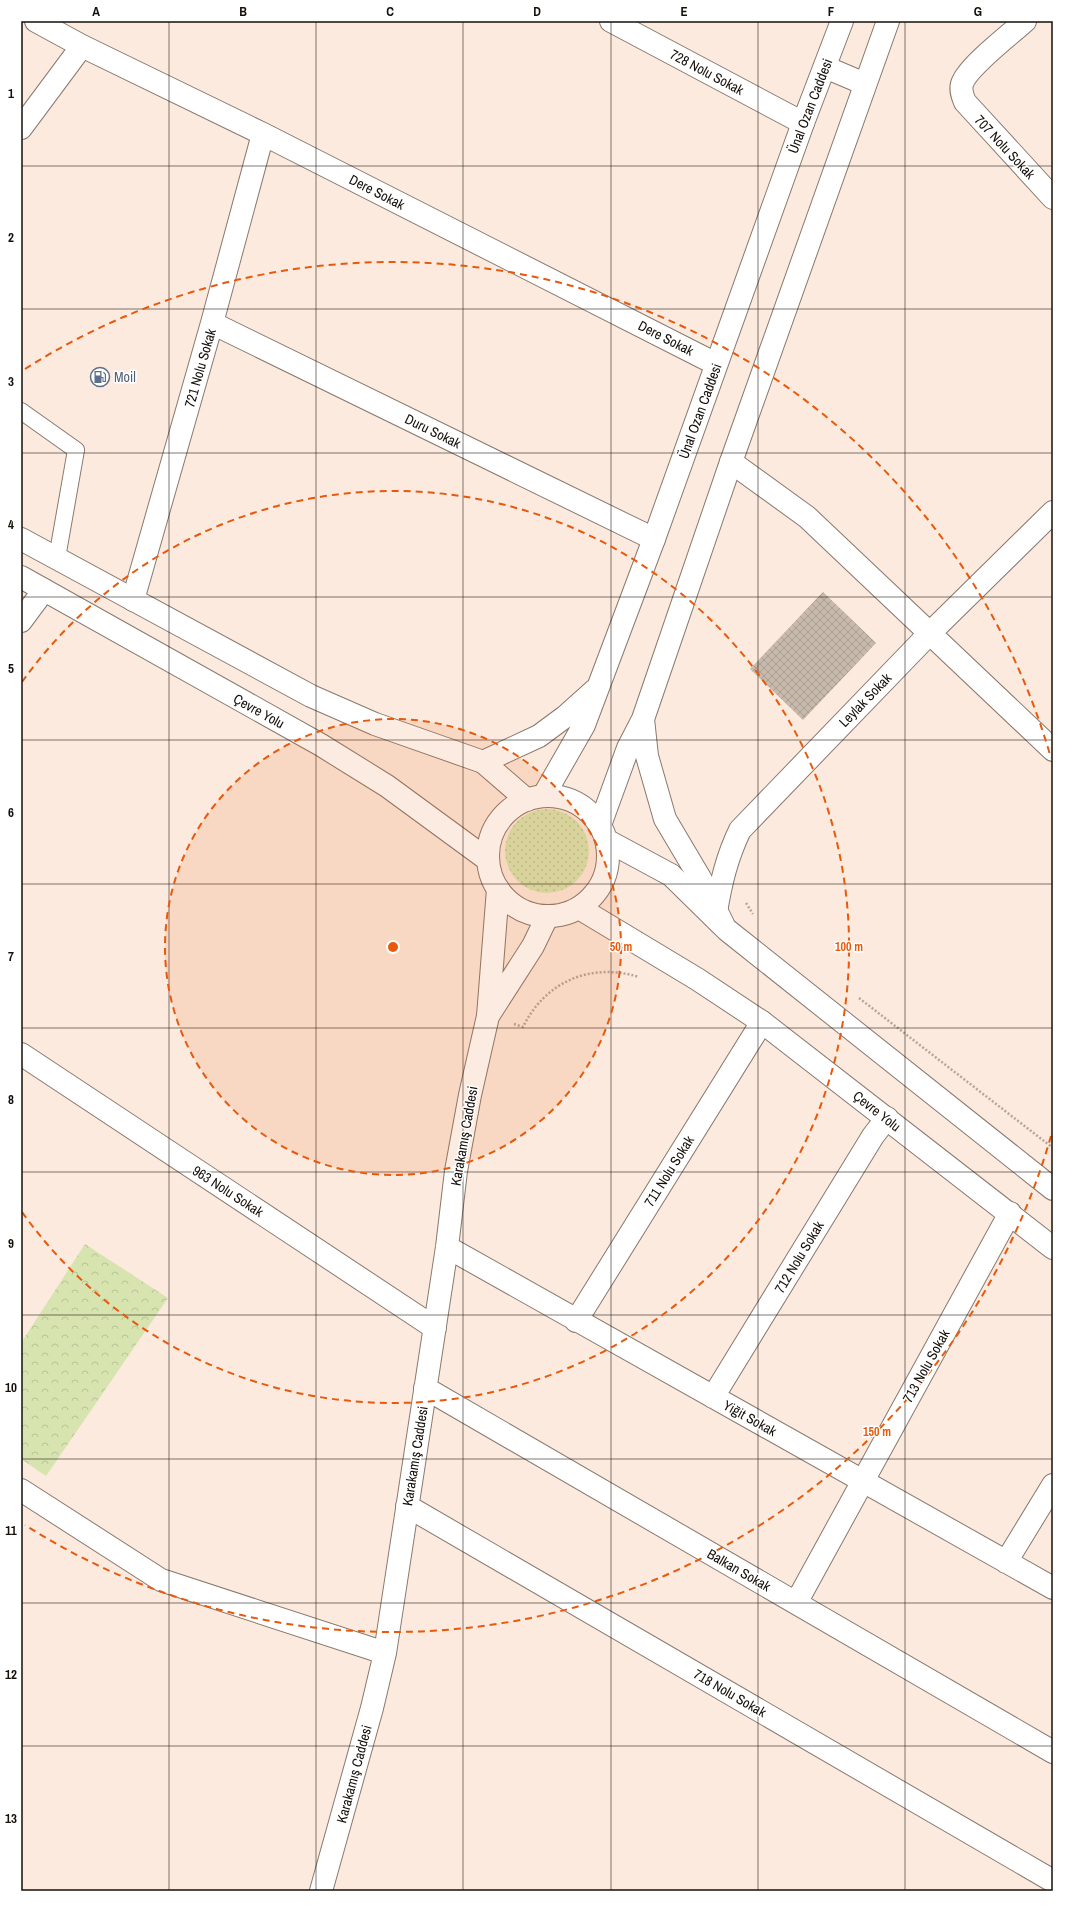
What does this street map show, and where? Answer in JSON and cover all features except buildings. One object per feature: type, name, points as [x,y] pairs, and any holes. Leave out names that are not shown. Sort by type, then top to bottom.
[{"type":"street","name":"Dere Sokak","points":[[36,21],[82,46],[263,134],[716,364]]},
{"type":"street","name":"728 Nolu Sokak","points":[[611,21],[804,123]]},
{"type":"street","name":"Ünal Ozan Caddesi","points":[[535,797],[584,725],[654,539],[716,364],[842,21]]},
{"type":"street","points":[[603,832],[628,748],[643,719],[731,462],[888,21]]},
{"type":"street","name":"707 Nolu Sokak","points":[[1025,21],[970,71],[962,84],[961,93],[965,102],[1053,198]]},
{"type":"street","points":[[21,128],[82,46]]},
{"type":"street","points":[[825,67],[865,84]]},
{"type":"street","name":"721 Nolu Sokak","points":[[133,600],[212,323],[263,134]]},
{"type":"street","name":"Duru Sokak","points":[[212,323],[654,539]]},
{"type":"street","points":[[731,462],[806,517],[930,632],[1053,750]]},
{"type":"street","name":"Leylak Sokak","points":[[722,921],[722,875],[730,850],[740,830],[930,632],[1053,512]]},
{"type":"street","points":[[21,539],[311,696],[375,724],[483,762],[535,797]]},
{"type":"street","name":"Çevre Yolu","points":[[21,577],[320,745],[387,786],[488,860]]},
{"type":"street","points":[[21,621],[44,590]]},
{"type":"street","points":[[483,762],[539,736],[566,716],[597,688]]},
{"type":"street","points":[[643,719],[647,756],[665,819],[700,878],[722,921]]},
{"type":"street","points":[[535,797],[561,797],[577,802],[590,812],[603,832],[609,856],[605,877],[595,895],[579,908],[563,915],[547,917],[528,913],[510,904],[498,889],[491,875],[488,860],[490,841],[498,823],[510,809],[535,797]]},
{"type":"street","points":[[603,832],[671,875],[722,921],[1053,1189]]},
{"type":"street","points":[[488,1016],[498,889]]},
{"type":"street","name":"Çevre Yolu","points":[[579,908],[697,979],[762,1022],[1010,1213],[1053,1248]]},
{"type":"street","points":[[488,1016],[533,946],[547,917]]},
{"type":"street","name":"Karakamış Caddesi","points":[[321,1891],[370,1715],[385,1653],[447,1247],[456,1170],[470,1095],[488,1016]]},
{"type":"street","name":"711 Nolu Sokak","points":[[576,1321],[762,1022]]},
{"type":"street","name":"963 Nolu Sokak","points":[[21,1054],[435,1328]]},
{"type":"street","name":"712 Nolu Sokak","points":[[713,1397],[873,1136],[887,1118]]},
{"type":"street","name":"713 Nolu Sokak","points":[[796,1603],[1010,1213]]},
{"type":"street","name":"Yiğit Sokak","points":[[447,1247],[576,1321],[1053,1588]]},
{"type":"street","name":"Balkan Sokak","points":[[425,1388],[1053,1752]]},
{"type":"street","points":[[1006,1562],[1053,1485]]},
{"type":"street","points":[[21,1490],[161,1580],[385,1653]]},
{"type":"street","name":"718 Nolu Sokak","points":[[407,1506],[1053,1881]]},
{"type":"lane","points":[[21,411],[76,450],[57,558]]},
{"type":"path","points":[[744,899],[754,916]]},
{"type":"path","points":[[488,1016],[523,1027],[528,1015],[548,995],[568,980],[589,972],[623,972],[643,978]]},
{"type":"path","points":[[854,993],[1053,1148]]},
{"type":"green space","points":[[547,809],[563,812],[577,821],[586,835],[589,851],[586,867],[577,881],[563,890],[547,893],[531,890],[517,881],[508,867],[505,851],[508,835],[517,821],[531,812]]},
{"type":"green space","points":[[85,1244],[168,1298],[46,1476],[21,1459],[21,1343]]},
{"type":"place","name":"Moil","points":[[100,377]]}]
